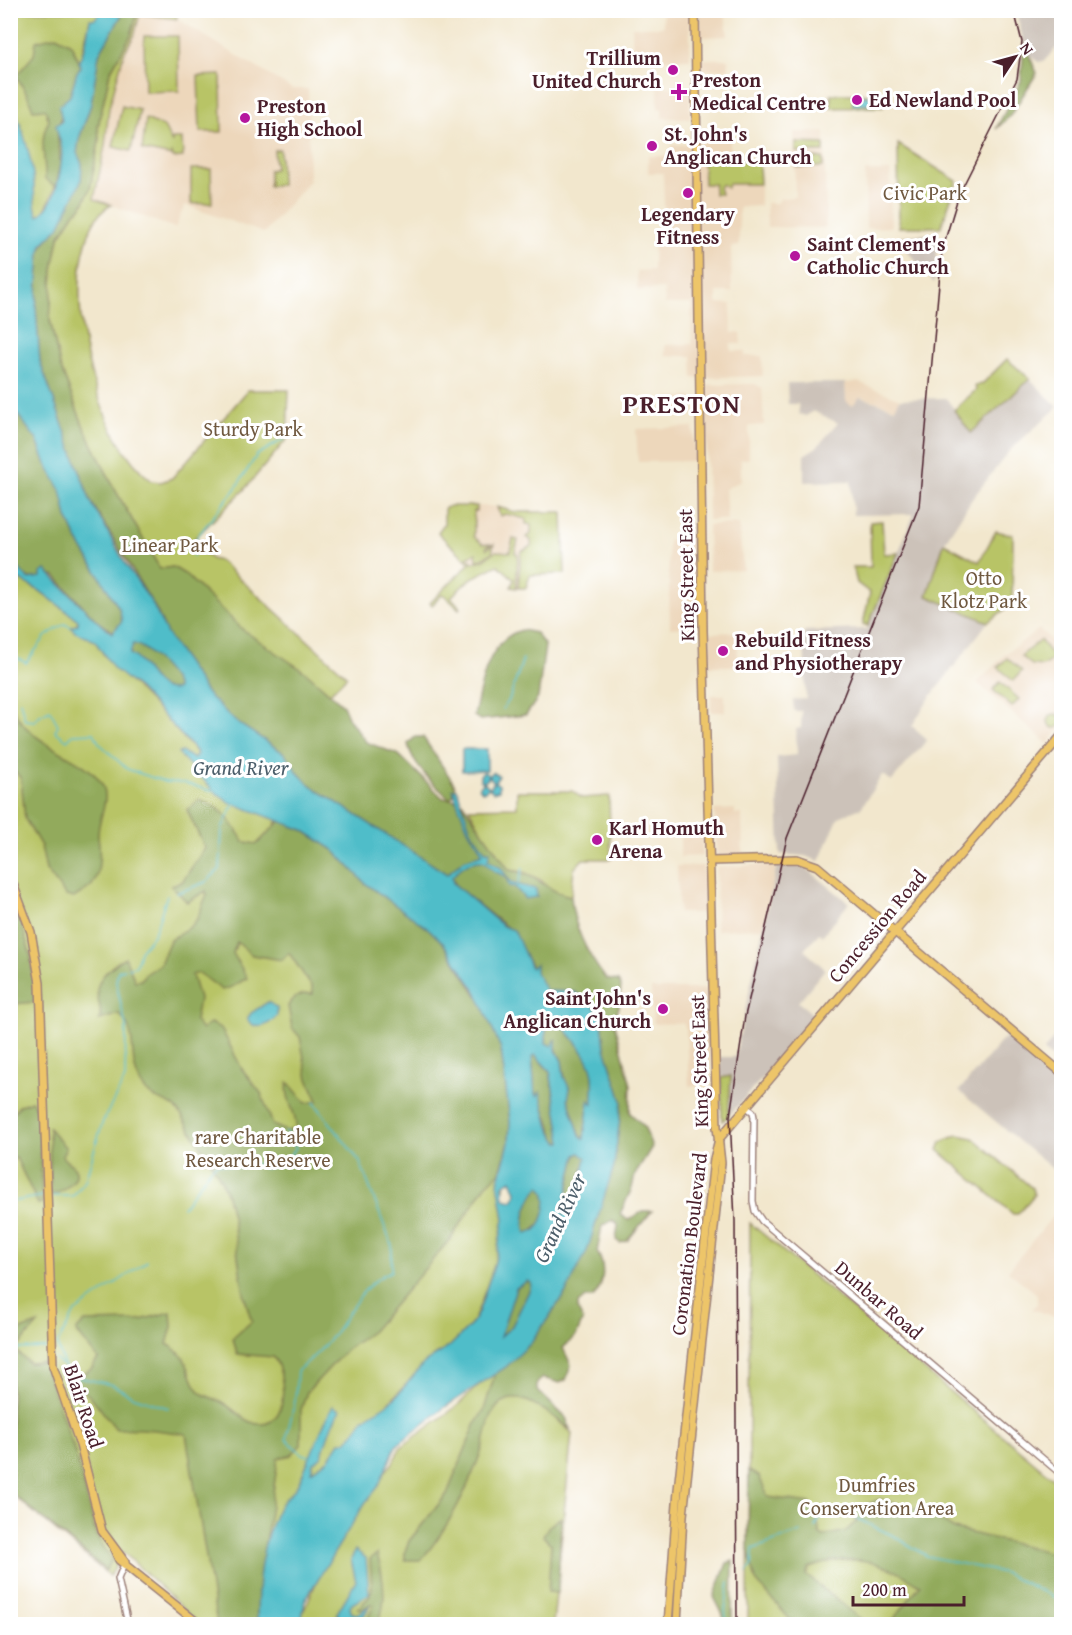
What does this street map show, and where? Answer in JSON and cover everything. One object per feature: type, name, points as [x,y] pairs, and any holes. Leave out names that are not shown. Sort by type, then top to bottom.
[{"type":"main road","name":"King Street East","points":[[695,10],[699,376],[709,861],[719,1139]]},
{"type":"main road","name":"Concession Road","points":[[719,1139],[1062,735]]},
{"type":"main road","points":[[709,861],[781,858],[810,862],[1062,1073]]},
{"type":"main road","name":"Blair Road","points":[[10,876],[31,932],[40,983],[52,1366],[80,1445],[102,1531],[119,1560],[125,1562],[199,1624]]},
{"type":"main road","name":"Coronation Boulevard","points":[[668,1624],[714,1198],[714,1159],[719,1139]]},
{"type":"main road","name":"Coronation Boulevard","points":[[677,1624],[688,1434]]},
{"type":"street","name":"Dunbar Road","points":[[746,1106],[753,1112],[753,1201],[762,1221],[1062,1475]]},
{"type":"street","points":[[125,1562],[118,1579],[128,1624]]},
{"type":"shaded area","points":[[1016,11],[1061,11],[1061,43],[1044,61],[1038,62],[1031,56],[1024,44]]},
{"type":"shaded area","points":[[725,13],[728,36],[701,37],[700,14]]},
{"type":"shaded area","name":"Preston High School","points":[[140,14],[177,19],[292,89],[308,89],[309,181],[264,233],[185,205],[175,228],[94,199],[105,146],[109,108],[124,53],[134,36]]},
{"type":"shaded area","points":[[663,14],[690,14],[690,59],[633,60],[632,27],[663,27]]},
{"type":"shaded area","points":[[701,59],[728,59],[729,69],[702,70]]},
{"type":"shaded area","points":[[690,86],[690,118],[662,118],[662,109],[658,108],[658,87]]},
{"type":"shaded area","points":[[794,132],[825,132],[826,226],[824,228],[767,227],[766,203],[777,203],[781,198],[795,197]]},
{"type":"shaded area","points":[[730,136],[730,155],[703,156],[704,184],[760,184],[760,206],[739,207],[739,246],[731,247],[732,292],[717,292],[717,303],[731,304],[732,333],[740,332],[741,344],[731,344],[731,351],[745,351],[745,356],[762,356],[763,376],[693,378],[692,356],[665,356],[665,345],[692,344],[691,304],[665,304],[664,289],[637,290],[637,271],[653,270],[654,230],[665,229],[663,173],[648,173],[648,156],[671,156],[671,145],[702,144],[702,137]]},
{"type":"shaded area","points":[[865,171],[890,171],[891,227],[866,228]]},
{"type":"shaded area","points":[[939,233],[934,283],[903,246],[900,236]]},
{"type":"shaded area","points":[[1030,379],[1058,407],[1010,450],[972,499],[944,543],[927,595],[988,622],[929,699],[912,726],[927,740],[892,781],[882,775],[861,808],[839,817],[819,861],[805,856],[780,854],[777,757],[797,755],[796,729],[801,728],[802,711],[794,711],[793,700],[806,699],[804,631],[867,629],[914,514],[853,515],[851,481],[804,482],[804,455],[817,447],[838,423],[813,411],[806,416],[799,414],[798,404],[788,404],[787,383],[845,383],[846,401],[852,406],[860,397],[895,408],[900,399],[946,398],[971,432]]},
{"type":"shaded area","points":[[858,382],[900,399],[896,408],[861,397],[852,406],[846,402],[845,383]]},
{"type":"shaded area","points":[[755,384],[762,388],[764,425],[749,426],[749,459],[741,459],[741,481],[725,489],[727,520],[708,520],[706,385]]},
{"type":"shaded area","points":[[667,397],[693,397],[693,415],[667,415]]},
{"type":"shaded area","points":[[693,427],[695,461],[638,462],[636,429]]},
{"type":"shaded area","points":[[448,506],[491,506],[515,512],[563,512],[565,574],[530,575],[526,587],[514,586],[514,579],[491,557],[472,567],[439,534],[444,524],[444,509]]},
{"type":"shaded area","points":[[739,524],[743,570],[709,571],[708,525]]},
{"type":"shaded area","points":[[696,539],[698,627],[670,628],[668,540]]},
{"type":"shaded area","points":[[1039,629],[1061,649],[1061,728],[1048,744],[977,683],[1004,655]]},
{"type":"shaded area","points":[[737,632],[738,666],[710,666],[710,633]]},
{"type":"shaded area","points":[[711,695],[725,695],[725,712],[711,712]]},
{"type":"shaded area","points":[[735,809],[735,814],[742,814],[743,856],[717,856],[714,810]]},
{"type":"shaded area","points":[[703,831],[702,856],[680,857],[680,832]]},
{"type":"shaded area","points":[[776,864],[763,928],[716,930],[717,867]]},
{"type":"shaded area","points":[[777,864],[805,867],[849,903],[822,936],[819,933],[804,950],[825,969],[798,1002],[816,1017],[728,1117],[728,1098],[723,1076],[721,1078],[720,1057],[735,1057]]},
{"type":"shaded area","points":[[677,866],[703,866],[705,913],[679,913]]},
{"type":"shaded area","points":[[651,989],[708,989],[710,1086],[689,1086],[686,1028],[683,1023],[655,1024]]},
{"type":"shaded area","points":[[1061,1028],[1061,1065],[1044,1051]]},
{"type":"shaded area","points":[[1007,1035],[1061,1081],[1061,1176],[959,1091]]},
{"type":"shaded area","points":[[1061,1206],[1061,1319],[1031,1309],[1037,1304],[1037,1294],[1008,1271]]},
{"type":"green space","points":[[10,11],[101,11],[95,20],[90,20],[60,171],[46,208],[38,217],[33,200],[34,185],[11,102]]},
{"type":"green space","points":[[124,11],[138,11],[131,35],[110,72],[98,126],[99,141],[90,189],[81,208],[75,212],[59,237],[53,269],[50,320],[60,366],[83,425],[113,486],[160,569],[173,567],[186,575],[243,630],[308,674],[343,705],[349,719],[366,742],[399,755],[443,798],[450,799],[414,760],[408,744],[415,737],[423,737],[455,785],[456,789],[451,799],[462,802],[509,870],[528,875],[562,894],[571,896],[575,919],[587,950],[606,979],[618,981],[621,986],[619,1007],[614,1020],[631,1085],[630,1113],[644,1126],[652,1147],[635,1174],[632,1188],[620,1214],[628,1220],[643,1211],[652,1211],[627,1241],[620,1243],[616,1240],[618,1225],[613,1220],[602,1226],[597,1252],[603,1269],[600,1287],[593,1298],[585,1298],[578,1304],[583,1320],[576,1336],[563,1348],[571,1365],[566,1380],[560,1383],[543,1378],[537,1383],[537,1390],[566,1418],[570,1429],[530,1403],[513,1399],[499,1405],[489,1422],[482,1449],[464,1493],[449,1521],[421,1560],[405,1560],[405,1551],[409,1541],[447,1494],[476,1423],[484,1410],[495,1374],[531,1343],[566,1292],[614,1166],[622,1101],[605,1048],[602,1021],[592,1002],[574,992],[546,991],[510,930],[457,887],[452,878],[311,786],[284,753],[236,722],[207,694],[167,634],[157,611],[90,500],[40,362],[36,309],[40,251],[58,228],[72,194],[82,164],[77,153],[79,139],[91,104],[99,54]]},
{"type":"green space","name":"Linear Park","points":[[138,11],[177,11],[177,19],[140,14],[134,36],[124,53],[109,108],[105,146],[94,199],[111,205],[99,214],[89,233],[83,255],[80,282],[85,344],[92,377],[116,437],[133,462],[152,481],[161,482],[172,478],[248,390],[289,390],[287,439],[244,490],[192,541],[211,559],[220,561],[347,676],[330,693],[243,630],[186,575],[173,567],[160,569],[113,486],[83,425],[60,366],[50,320],[53,269],[59,237],[75,212],[81,208],[90,189],[99,141],[98,126],[110,72],[131,35]]},
{"type":"green space","points":[[56,36],[71,44],[81,67],[77,72],[70,96],[61,110],[58,136],[60,168],[56,187],[45,179],[43,142],[49,121],[45,109],[33,110],[16,76],[34,55],[36,41]]},
{"type":"green space","points":[[144,36],[178,36],[179,91],[145,92]]},
{"type":"green space","points":[[1024,44],[1037,73],[1010,116],[996,129],[1021,81]]},
{"type":"green space","points":[[221,75],[222,132],[200,132],[198,76]]},
{"type":"green space","name":"Ed Newland Pool","points":[[831,94],[883,94],[883,107],[831,108]]},
{"type":"green space","points":[[122,106],[140,110],[131,151],[113,147]]},
{"type":"green space","points":[[146,119],[164,127],[172,143],[172,139],[182,139],[183,157],[173,158],[172,152],[172,156],[142,150]]},
{"type":"green space","points":[[796,143],[824,144],[824,152],[796,152]]},
{"type":"green space","name":"Civic Park","points":[[898,144],[957,181],[941,227],[899,227]]},
{"type":"green space","points":[[274,150],[280,150],[281,185],[269,186],[269,170],[275,169]]},
{"type":"green space","points":[[796,158],[823,158],[823,167],[796,167]]},
{"type":"green space","points":[[703,161],[755,161],[759,165],[760,184],[729,184],[727,188],[722,184],[719,187],[721,194],[714,194],[714,184],[704,184]]},
{"type":"green space","points":[[191,169],[211,169],[212,203],[191,204]]},
{"type":"green space","points":[[1007,359],[1030,379],[971,433],[954,410],[976,390],[975,386],[982,384]]},
{"type":"green space","points":[[11,406],[37,440],[46,464],[62,490],[67,517],[78,541],[119,608],[122,621],[114,632],[98,622],[54,575],[28,577],[11,559]]},
{"type":"green space","points":[[449,506],[477,506],[477,511],[474,511],[474,537],[483,544],[492,544],[486,547],[487,549],[494,544],[492,553],[477,561],[476,553],[467,557],[473,562],[469,562],[440,535],[438,532],[444,524],[444,509]]},
{"type":"green space","points":[[497,507],[515,512],[563,512],[565,574],[530,575],[526,588],[518,588],[521,552],[531,546],[531,540],[526,537],[531,534],[531,525],[526,524],[526,519],[506,514],[500,516]]},
{"type":"green space","points":[[882,521],[884,554],[898,553],[868,626],[863,624],[870,593],[857,583],[853,567],[871,567],[870,522]]},
{"type":"green space","name":"Otto Klotz Park","points":[[996,531],[1013,535],[1012,604],[988,622],[927,596],[944,543],[979,562]]},
{"type":"green space","points":[[513,539],[518,540],[515,553],[518,554],[516,588],[511,587],[514,579],[498,565],[470,579],[451,597],[460,607],[459,609],[443,594],[432,605],[430,603],[470,563],[483,560],[496,551],[510,552]]},
{"type":"green space","name":"rare Charitable Research Reserve","points":[[11,575],[40,591],[78,620],[75,631],[95,641],[104,655],[186,741],[197,754],[194,759],[224,799],[280,821],[275,823],[516,1138],[501,1201],[504,1219],[494,1266],[471,1325],[449,1347],[434,1356],[387,1404],[257,1624],[199,1624],[123,1552],[110,1576],[11,1493]]},
{"type":"green space","points":[[522,630],[536,633],[545,646],[538,698],[526,715],[480,720],[474,716],[483,678],[493,653],[510,635]]},
{"type":"green space","points":[[1040,640],[1054,658],[1043,666],[1032,665],[1021,656]]},
{"type":"green space","points":[[133,644],[144,649],[159,662],[177,689],[169,690],[157,683],[141,663],[130,654]]},
{"type":"green space","points":[[1007,658],[1022,671],[1013,681],[998,667]]},
{"type":"green space","points":[[1000,682],[1019,699],[1012,707],[993,690]]},
{"type":"green space","points":[[10,701],[18,717],[29,730],[84,766],[95,775],[105,792],[98,830],[97,875],[90,887],[74,898],[66,896],[46,870],[41,846],[25,819],[21,778],[11,768]]},
{"type":"green space","points":[[1055,714],[1060,716],[1062,721],[1060,726],[1055,728],[1050,726],[1048,721],[1050,716]]},
{"type":"green space","points":[[517,791],[572,791],[582,798],[609,796],[611,859],[583,859],[574,869],[571,896],[553,893],[541,880],[524,872],[509,870],[484,835],[469,808],[517,807]]},
{"type":"green space","points":[[199,800],[215,806],[230,821],[244,842],[257,844],[280,821],[303,830],[334,850],[365,883],[430,930],[444,944],[485,1008],[501,1049],[510,1121],[509,1143],[500,1172],[486,1185],[452,1237],[372,1331],[346,1350],[307,1392],[301,1410],[301,1445],[291,1455],[278,1458],[262,1562],[257,1624],[217,1624],[186,1434],[143,1429],[116,1429],[91,1397],[75,1385],[77,1377],[91,1369],[98,1359],[76,1331],[85,1322],[137,1321],[171,1312],[172,1327],[167,1344],[182,1356],[197,1388],[203,1394],[220,1401],[245,1418],[259,1424],[269,1422],[280,1408],[281,1374],[273,1357],[237,1354],[233,1338],[252,1321],[243,1287],[232,1216],[222,1182],[176,1108],[152,1096],[140,1082],[134,1064],[129,1030],[119,1014],[99,1020],[97,991],[100,980],[107,971],[125,957],[135,981],[141,980],[145,974],[160,964],[170,940],[190,927],[197,919],[207,894],[206,891],[187,902],[171,885],[182,882],[205,848],[187,810]],"holes":[[[237,942],[252,955],[282,960],[289,953],[312,987],[313,994],[298,996],[288,1006],[292,1028],[300,1037],[308,1079],[318,1101],[306,1103],[288,1082],[288,1094],[296,1129],[286,1131],[273,1125],[261,1093],[242,1069],[221,1028],[210,1023],[202,1030],[195,1021],[199,999],[192,975],[199,973],[222,990],[232,987],[247,978],[233,953]]]},
{"type":"green space","points":[[19,915],[31,957],[35,1002],[14,1004],[14,1037],[10,1037],[10,918]]},
{"type":"green space","points":[[555,1016],[591,1065],[594,1106],[589,1101],[584,1139],[580,1135],[568,1099],[562,1061],[554,1044],[552,1047],[546,1043],[546,1020]]},
{"type":"green space","points":[[535,1055],[550,1072],[562,1142],[558,1142],[542,1104],[535,1094],[532,1057]]},
{"type":"green space","points":[[731,1076],[728,1117],[722,1121],[721,1078]]},
{"type":"green space","points":[[32,1101],[39,1113],[42,1203],[38,1204],[16,1158],[11,1160],[11,1115],[20,1105]]},
{"type":"green space","points":[[49,1128],[66,1148],[63,1158],[76,1171],[76,1176],[70,1185],[51,1195]]},
{"type":"green space","points":[[958,1135],[973,1138],[1032,1188],[1034,1195],[1018,1214],[1013,1214],[938,1150],[941,1142]]},
{"type":"green space","points":[[580,1153],[587,1158],[577,1196],[562,1217],[576,1155]]},
{"type":"green space","points":[[540,1186],[546,1198],[544,1213],[537,1227],[526,1233],[524,1221],[527,1208]]},
{"type":"green space","name":"Dumfries Conservation Area","points":[[750,1223],[1061,1485],[1062,1624],[748,1624]]},
{"type":"green space","points":[[527,1281],[531,1283],[530,1289],[512,1326],[499,1338],[516,1288]]},
{"type":"green space","points":[[38,1324],[15,1350],[29,1363],[43,1362],[75,1452],[96,1535],[112,1560],[106,1570],[11,1493],[11,1333]]},
{"type":"green space","points":[[505,1374],[572,1433],[553,1624],[298,1624],[345,1517],[392,1464],[400,1448],[457,1406],[488,1376]]},
{"type":"green space","points":[[749,1470],[759,1476],[768,1497],[810,1503],[816,1511],[820,1534],[824,1536],[846,1531],[857,1521],[852,1511],[880,1499],[930,1513],[954,1529],[1061,1555],[1061,1624],[890,1624],[920,1585],[880,1564],[840,1560],[809,1568],[806,1575],[867,1624],[794,1624],[756,1581],[748,1550]]},
{"type":"green space","points":[[561,1517],[558,1593],[548,1592],[551,1544],[543,1536],[548,1527]]},
{"type":"green space","points":[[377,1554],[383,1580],[384,1600],[376,1624],[371,1623],[368,1618],[374,1605],[370,1604],[363,1609],[358,1608],[369,1597],[372,1588],[370,1559]]},
{"type":"green space","points":[[733,1561],[732,1624],[723,1624],[723,1615],[714,1597],[727,1563]]},
{"type":"water","name":"Grand River","points":[[101,11],[124,11],[99,54],[91,104],[79,139],[77,153],[82,164],[81,181],[59,227],[42,245],[40,251],[36,309],[40,362],[90,500],[125,563],[152,603],[167,634],[207,694],[236,722],[284,753],[311,786],[447,874],[464,860],[482,854],[460,809],[453,789],[457,789],[471,831],[485,851],[490,851],[488,860],[501,868],[511,883],[536,889],[537,897],[525,899],[515,887],[509,886],[506,877],[494,871],[483,861],[469,863],[462,867],[452,877],[453,883],[503,926],[514,930],[531,968],[536,964],[536,972],[546,991],[574,992],[592,1002],[602,1021],[605,1048],[622,1101],[614,1166],[587,1251],[566,1292],[531,1343],[506,1367],[445,1407],[396,1446],[378,1487],[365,1503],[305,1600],[301,1624],[257,1624],[261,1564],[273,1521],[281,1504],[299,1482],[333,1406],[340,1410],[321,1457],[313,1463],[311,1471],[328,1460],[340,1442],[347,1441],[364,1419],[394,1399],[424,1363],[449,1347],[471,1325],[478,1313],[494,1266],[504,1219],[498,1183],[509,1143],[510,1121],[501,1049],[476,991],[444,944],[430,930],[365,883],[334,850],[303,830],[229,802],[217,794],[178,753],[182,752],[194,759],[196,751],[139,689],[114,669],[95,641],[75,632],[71,627],[78,624],[78,620],[40,591],[11,575],[11,559],[28,579],[41,577],[41,573],[46,570],[112,633],[122,621],[119,608],[78,541],[67,517],[61,490],[46,464],[37,440],[11,406],[10,223],[16,198],[10,182],[11,102],[19,119],[29,154],[38,216],[49,204],[59,178],[62,152],[56,125],[62,121],[59,106],[70,96],[77,72],[81,67],[79,61],[85,47],[90,19],[95,19]],"holes":[[[133,644],[144,649],[166,669],[177,689],[169,690],[156,683],[141,663],[130,654]],[[555,1016],[590,1064],[593,1080],[593,1105],[589,1099],[584,1139],[580,1135],[568,1099],[570,1089],[564,1077],[562,1061],[556,1050],[556,1038],[552,1046],[546,1043],[546,1020]],[[535,1055],[550,1071],[562,1142],[558,1142],[549,1127],[540,1092],[537,1096],[532,1057]],[[580,1153],[586,1158],[579,1198],[570,1212],[563,1216],[576,1155]],[[511,1180],[517,1194],[513,1201],[504,1199],[503,1185]],[[540,1186],[545,1196],[545,1208],[536,1230],[526,1233],[525,1215]],[[527,1281],[531,1283],[512,1326],[500,1337],[516,1288]]]},
{"type":"water","points":[[870,96],[871,99],[880,99],[880,104],[853,105],[853,97]]},
{"type":"water","points":[[462,749],[487,749],[487,770],[462,771]]},
{"type":"water","points":[[484,772],[488,775],[488,779],[484,782],[480,780],[480,775]]},
{"type":"water","points":[[493,772],[499,776],[495,782],[499,785],[499,790],[493,792],[489,788],[483,792],[479,787],[484,782],[490,788],[494,782],[489,776]]},
{"type":"water","points":[[268,1002],[277,1008],[277,1016],[270,1023],[258,1026],[247,1019],[251,1013]]},
{"type":"water","points":[[355,1550],[366,1558],[369,1594],[352,1604],[350,1608],[352,1613],[358,1614],[370,1605],[359,1624],[342,1622],[337,1613],[356,1581],[351,1560]]},
{"type":"waterway","points":[[193,556],[197,537],[235,489],[257,455],[284,439]]},
{"type":"waterway","points":[[10,654],[26,663],[46,636],[64,624],[71,627]]},
{"type":"waterway","points":[[503,709],[509,700],[523,659]]},
{"type":"waterway","points":[[20,701],[25,720],[35,721],[40,715],[50,710],[58,725],[55,731],[67,740],[73,734],[94,733],[99,743],[127,769],[165,782],[184,783],[213,791]]},
{"type":"waterway","points":[[177,893],[206,882],[220,869],[222,828],[234,804]]},
{"type":"waterway","points":[[518,884],[523,868]]},
{"type":"waterway","points":[[128,968],[136,966],[140,951],[154,934],[167,896]]},
{"type":"waterway","points":[[52,1196],[73,1196],[85,1181],[103,1121],[125,1079],[126,1027],[116,982],[118,971],[124,969]]},
{"type":"waterway","points":[[309,1456],[302,1454],[286,1439],[295,1401],[297,1371],[327,1342],[366,1289],[391,1271],[392,1246],[360,1162],[314,1102]]},
{"type":"waterway","points":[[183,1207],[212,1167],[218,1163],[240,1167],[255,1164],[264,1168],[281,1165],[296,1148],[286,1131]]},
{"type":"waterway","points":[[10,1202],[43,1196]]},
{"type":"waterway","points":[[65,1368],[57,1345],[75,1312],[147,1261]]},
{"type":"waterway","points":[[10,1349],[45,1348],[49,1352]]},
{"type":"waterway","points":[[55,1359],[77,1377],[113,1385],[132,1396],[168,1408]]},
{"type":"waterway","points":[[815,1527],[824,1512],[849,1515],[894,1536],[927,1556],[1004,1573],[1062,1601]]},
{"type":"waterway","points":[[747,1572],[752,1565],[753,1549],[801,1532]]},
{"type":"waterway","points":[[727,1624],[725,1611],[729,1582]]},
{"type":"railway","points":[[737,1624],[735,1221],[730,1116],[745,1016],[787,838],[919,506],[942,250],[959,194],[1017,79],[1022,42],[1014,10]]},
{"type":"place","name":"Trillium United Church","points":[[673,70]]},
{"type":"place","name":"Preston Medical Centre","points":[[679,92]]},
{"type":"place","name":"Ed Newland Pool","points":[[857,100]]},
{"type":"place","name":"Preston High School","points":[[245,118]]},
{"type":"place","name":"St. John's Anglican Church","points":[[652,146]]},
{"type":"place","name":"Legendary Fitness","points":[[688,193]]},
{"type":"place","name":"Saint Clement's Catholic Church","points":[[795,256]]},
{"type":"place","name":"Rebuild Fitness and Physiotherapy","points":[[723,651]]},
{"type":"place","name":"Karl Homuth Arena","points":[[597,840]]},
{"type":"place","name":"Saint John's Anglican Church","points":[[663,1009]]},
{"type":"district","name":"PRESTON","points":[[682,404]]},
{"type":"park label","name":"Sturdy Park","points":[[253,429]]}]
